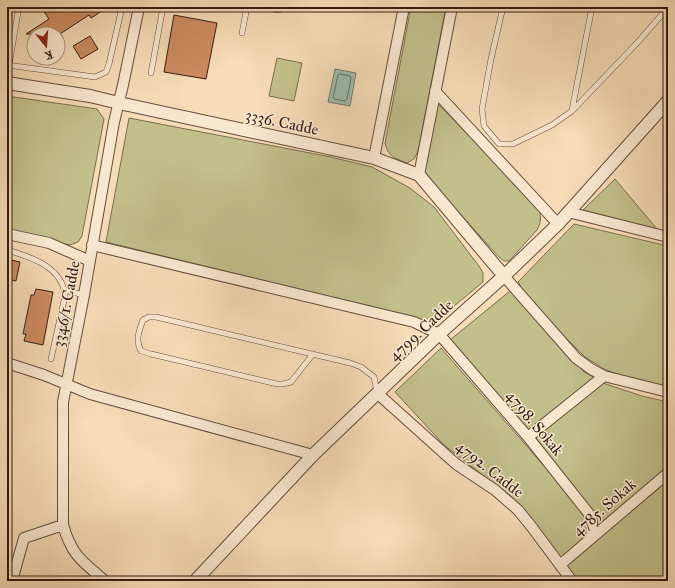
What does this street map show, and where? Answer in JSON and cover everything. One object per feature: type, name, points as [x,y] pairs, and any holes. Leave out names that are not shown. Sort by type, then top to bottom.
[{"type":"street","name":"3346/1. Cadde","points":[[105,581],[73,551],[63,525],[63,402],[84,295],[114,122],[139,7]]},
{"type":"street","points":[[374,158],[404,7]]},
{"type":"street","points":[[419,175],[452,7]]},
{"type":"street","name":"3336. Cadde","points":[[7,84],[90,96],[374,158],[419,175],[504,276]]},
{"type":"street","points":[[435,92],[558,224]]},
{"type":"street","name":"4799. Cadde","points":[[195,581],[313,455],[439,334],[504,276],[558,224],[668,101]]},
{"type":"street","points":[[568,212],[668,237]]},
{"type":"street","points":[[7,234],[49,243],[90,261]]},
{"type":"street","points":[[92,245],[414,322],[439,334]]},
{"type":"street","points":[[504,276],[576,358],[591,369],[604,376],[668,392]]},
{"type":"street","name":"4798. Sokak","points":[[439,334],[528,438],[590,515],[592,522],[591,538]]},
{"type":"street","points":[[7,363],[44,375],[90,394],[313,455]]},
{"type":"street","points":[[528,438],[604,376]]},
{"type":"street","name":"4792. Cadde","points":[[377,393],[456,464],[495,490],[518,510],[532,526],[572,581]]},
{"type":"street","name":"4785. Sokak","points":[[560,565],[668,472]]},
{"type":"street","points":[[12,581],[24,538],[63,525]]},
{"type":"lane","points":[[20,7],[8,65],[95,77],[106,72],[122,7]]},
{"type":"lane","points":[[151,73],[163,7]]},
{"type":"lane","points":[[242,34],[246,7]]},
{"type":"lane","points":[[262,7],[279,10]]},
{"type":"lane","points":[[503,7],[491,59],[482,109],[484,126],[499,144],[513,144],[552,125],[572,110],[638,42],[665,11],[666,7]]},
{"type":"lane","points":[[572,110],[592,7]]},
{"type":"lane","points":[[7,250],[30,256],[46,266],[59,279],[64,290],[65,296],[51,359]]},
{"type":"lane","points":[[64,290],[84,295]]},
{"type":"lane","points":[[313,354],[291,382],[277,384],[141,351],[138,346],[138,336],[143,320],[149,317],[156,317],[313,354],[361,367],[374,377],[377,393]]},
{"type":"shaded area","points":[[411,7],[446,7],[418,151],[414,159],[407,163],[390,154],[385,143]]},
{"type":"shaded area","points":[[277,58],[302,63],[294,101],[269,96]]},
{"type":"shaded area","points":[[7,96],[97,109],[104,119],[82,236],[78,242],[70,245],[7,230]]},
{"type":"shaded area","points":[[438,104],[538,206],[540,213],[540,224],[537,230],[509,261],[504,261],[498,256],[427,177],[425,171]]},
{"type":"shaded area","points":[[129,118],[331,157],[372,167],[410,188],[434,207],[479,266],[483,273],[483,282],[435,322],[429,323],[414,317],[106,242]]},
{"type":"shaded area","points":[[615,179],[657,229],[583,210]]},
{"type":"shaded area","points":[[574,224],[668,246],[668,387],[639,382],[604,369],[585,357],[529,301],[518,282]]},
{"type":"shaded area","points":[[510,291],[584,372],[597,379],[529,432],[450,340]]},
{"type":"shaded area","points":[[441,348],[586,514],[589,525],[587,537],[559,560],[499,488],[444,445],[395,392]]},
{"type":"shaded area","points":[[600,382],[642,396],[668,402],[668,469],[597,530],[536,439],[537,433]]},
{"type":"shaded area","points":[[668,481],[668,581],[576,581],[564,566]]},
{"type":"water","points":[[335,69],[356,73],[350,106],[328,102]]},
{"type":"building","points":[[41,7],[108,7],[91,18],[89,15],[66,30],[66,26],[38,26],[49,19]]},
{"type":"building","points":[[174,15],[217,23],[206,79],[164,72]]},
{"type":"building","points":[[90,36],[98,49],[81,59],[73,46]]},
{"type":"building","points":[[7,259],[20,262],[16,281],[7,279]]},
{"type":"building","points":[[36,289],[53,292],[43,345],[24,341],[26,334],[23,334],[31,295],[34,295]]}]
